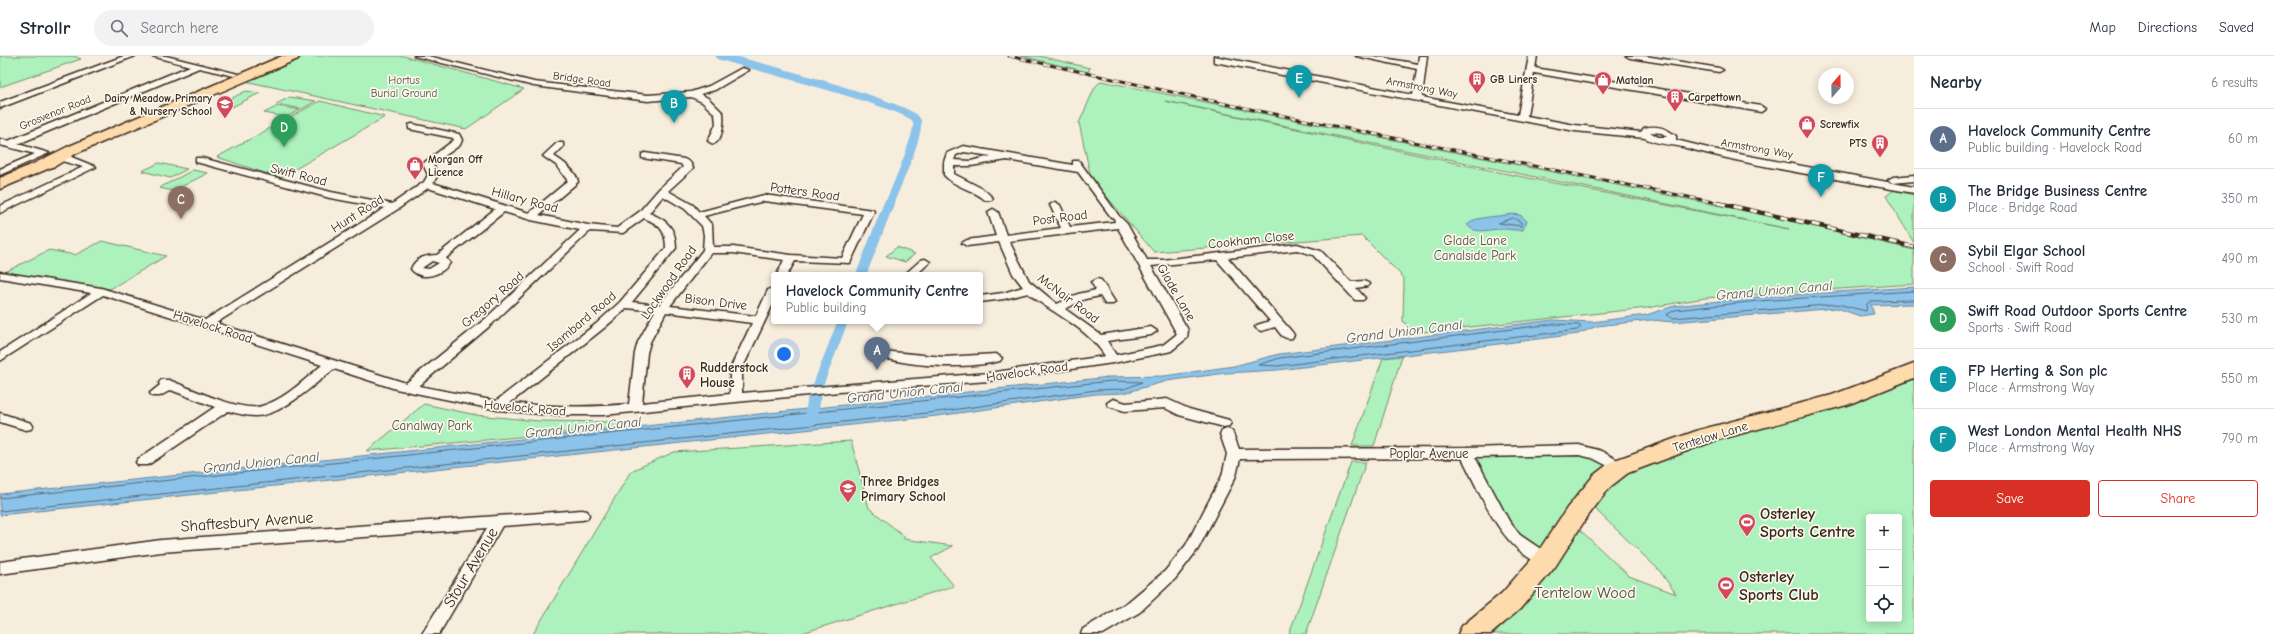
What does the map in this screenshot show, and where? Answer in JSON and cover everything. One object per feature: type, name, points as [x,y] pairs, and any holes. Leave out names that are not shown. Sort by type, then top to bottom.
[{"type":"main road","points":[[0,184],[42,159],[82,147],[293,56]]},
{"type":"main road","points":[[42,159],[65,159],[82,147]]},
{"type":"main road","name":"Tentelow Lane","points":[[1472,634],[1511,601],[1546,560],[1576,514],[1602,481],[1620,467],[1707,435],[1839,400],[1914,371]]},
{"type":"street","points":[[0,105],[131,56]]},
{"type":"street","points":[[156,56],[234,74]]},
{"type":"street","name":"Bridge Road","points":[[418,56],[534,84],[648,98],[692,94],[712,88],[743,71]]},
{"type":"street","points":[[1360,56],[1421,66]]},
{"type":"street","points":[[1417,99],[1423,56]]},
{"type":"street","points":[[1522,118],[1533,56]]},
{"type":"street","points":[[1630,56],[1719,70]]},
{"type":"street","name":"Armstrong Way","points":[[1218,58],[1417,99],[1522,118],[1603,131],[1646,134],[1647,130],[1657,129],[1669,133],[1670,139]]},
{"type":"street","name":"Grosvenor Road","points":[[5,143],[198,66]]},
{"type":"street","points":[[1530,70],[1761,109]]},
{"type":"street","points":[[692,94],[706,100],[719,113],[720,124],[713,141]]},
{"type":"street","points":[[412,127],[456,136],[458,140],[457,143],[431,160],[428,164],[434,176],[427,184]]},
{"type":"street","name":"Armstrong Way","points":[[1670,139],[1894,180],[1914,178]]},
{"type":"street","name":"Armstrong Way","points":[[1670,139],[1711,152],[1914,190]]},
{"type":"street","points":[[5,143],[42,159]]},
{"type":"street","points":[[531,217],[573,182],[574,179],[567,170],[548,156],[560,145]]},
{"type":"street","points":[[988,198],[982,191],[957,181],[949,167],[952,153],[963,149],[1007,158]]},
{"type":"street","points":[[645,156],[680,161],[688,166],[662,191],[646,211]]},
{"type":"street","points":[[949,167],[965,166],[994,157],[1007,158]]},
{"type":"street","name":"Glade Lane","points":[[1007,158],[1077,165],[1118,219],[1182,330],[1183,335],[1167,348],[1113,359]]},
{"type":"street","points":[[0,172],[42,159]]},
{"type":"street","points":[[0,210],[91,167],[65,159]]},
{"type":"street","name":"Swift Road","points":[[199,160],[301,188],[394,207]]},
{"type":"street","name":"Hunt Road","points":[[206,324],[394,207],[427,184]]},
{"type":"street","name":"Hillary Road","points":[[427,184],[501,209],[531,217],[588,228],[619,231],[646,211]]},
{"type":"street","name":"Lockwood Road","points":[[635,409],[641,353],[662,309],[708,250],[709,234],[707,225],[690,207],[662,191]]},
{"type":"street","name":"Potters Road","points":[[698,215],[764,198],[866,212],[846,261],[791,258]]},
{"type":"street","points":[[1055,205],[1067,231]]},
{"type":"street","points":[[440,258],[501,209]]},
{"type":"street","name":"Isambard Road","points":[[498,406],[600,326],[624,304],[671,248],[672,236],[663,222],[646,211]]},
{"type":"street","name":"McNair Road","points":[[993,212],[1002,238],[1029,289],[1088,329],[1099,340],[1113,359]]},
{"type":"street","name":"Post Road","points":[[967,243],[1067,231],[1118,219]]},
{"type":"street","name":"Gregory Road","points":[[409,386],[488,322],[588,228]]},
{"type":"street","name":"Cookham Close","points":[[1142,263],[1162,263],[1297,247],[1307,248],[1317,252],[1359,298]]},
{"type":"street","points":[[708,250],[733,250],[791,258],[784,272]]},
{"type":"street","points":[[1220,256],[1288,335]]},
{"type":"street","points":[[913,272],[925,262]]},
{"type":"street","name":"Havelock Road","points":[[0,275],[101,291],[396,385],[409,386],[427,392],[498,406],[551,410],[635,409],[840,388],[989,377],[1113,359]]},
{"type":"street","points":[[1348,286],[1364,284]]},
{"type":"street","points":[[983,299],[1004,296],[1029,289]]},
{"type":"street","points":[[0,357],[101,291]]},
{"type":"street","points":[[1057,308],[1082,296],[1103,292]]},
{"type":"street","points":[[736,398],[736,369],[758,320],[771,296]]},
{"type":"street","name":"Bison Drive","points":[[624,304],[758,320]]},
{"type":"street","points":[[1261,327],[1278,323]]},
{"type":"street","points":[[1099,340],[1152,331]]},
{"type":"street","points":[[892,356],[923,360],[960,362],[991,359],[989,377]]},
{"type":"street","points":[[156,394],[168,384],[242,410],[257,412],[275,406],[331,365]]},
{"type":"street","points":[[1089,634],[1134,607],[1170,575],[1191,549],[1229,476],[1234,454],[1226,428],[1184,412],[1167,403],[1141,407],[1125,407],[1113,403]]},
{"type":"street","points":[[143,462],[227,405]]},
{"type":"street","points":[[0,417],[26,426]]},
{"type":"street","name":"Poplar Avenue","points":[[1234,454],[1466,453],[1579,450],[1596,454],[1620,467]]},
{"type":"street","points":[[1466,453],[1504,525],[1515,538],[1546,560]]},
{"type":"street","name":"Shaftesbury Avenue","points":[[0,568],[160,546],[582,515]]},
{"type":"street","name":"Stour Avenue","points":[[430,634],[498,521]]},
{"type":"green space","points":[[0,56],[74,56],[81,59],[0,87]]},
{"type":"green space","name":"Hortus Burial Ground","points":[[305,56],[404,56],[524,89],[466,129],[245,81]]},
{"type":"green space","points":[[1021,56],[1039,56],[1090,68],[1088,72]]},
{"type":"green space","name":"Glade Lane Canalside Park","points":[[1101,81],[1766,215],[1914,250],[1914,284],[1705,298],[1647,308],[1414,333],[1403,321],[1404,278],[1362,236],[1154,252],[1091,178],[1079,123],[1095,87]],"holes":[[[1165,101],[1789,229],[1503,173]]]},
{"type":"green space","points":[[246,91],[260,93],[232,107],[218,105]]},
{"type":"green space","points":[[290,97],[316,101],[302,109],[276,104]]},
{"type":"green space","points":[[320,101],[385,117],[280,178],[217,157]]},
{"type":"green space","points":[[278,106],[300,110],[286,117],[264,113]]},
{"type":"green space","points":[[159,163],[187,169],[170,178],[142,171]]},
{"type":"green space","points":[[193,170],[208,173],[173,191],[159,188]]},
{"type":"green space","points":[[1894,190],[1914,195],[1914,243],[1886,196]]},
{"type":"green space","points":[[102,241],[166,256],[110,289],[5,272],[49,250],[75,255]]},
{"type":"green space","points":[[897,247],[915,254],[905,262],[886,256]]},
{"type":"green space","points":[[1402,356],[1374,446],[1352,446],[1383,358]]},
{"type":"green space","name":"Osterley Sports Centre","points":[[1914,379],[1914,634],[1489,634],[1578,528],[1629,576],[1676,594],[1659,570],[1598,512],[1592,501],[1606,480],[1707,442],[1842,407]]},
{"type":"green space","name":"Canalway Park","points":[[424,404],[476,415],[539,421],[618,422],[616,428],[367,451]]},
{"type":"green space","name":"Three Bridges Primary School","points":[[851,441],[869,508],[904,536],[904,539],[953,546],[931,558],[954,586],[799,634],[533,634],[631,471],[674,452]]},
{"type":"green space","points":[[1579,450],[1620,467],[1546,560],[1515,539],[1466,453]]},
{"type":"green space","points":[[1351,462],[1366,462],[1306,634],[1289,634]]},
{"type":"water","points":[[1512,214],[1520,215],[1527,221],[1523,230],[1499,229],[1478,231],[1470,228],[1467,224],[1476,219]]},
{"type":"water","points":[[1914,287],[1914,304],[1871,305],[1874,314],[1860,316],[1837,308],[1673,322],[1651,320],[1597,326],[1578,334],[1277,370],[1226,373],[1167,381],[1124,393],[1096,394],[937,416],[0,515],[0,494],[1110,377],[1164,376],[1234,366],[1279,354],[1553,320],[1592,322],[1646,315],[1674,306],[1758,297]]},
{"type":"waterway","points":[[720,56],[860,96],[908,114],[917,121],[915,138],[889,204]]},
{"type":"waterway","points":[[862,272],[889,203]]},
{"type":"waterway","points":[[815,393],[842,324]]},
{"type":"waterway","points":[[811,419],[815,392]]},
{"type":"railway","points":[[1009,56],[1235,106],[1723,204]]},
{"type":"railway","points":[[1718,203],[1914,247]]},
{"type":"place","name":"GB Liners","points":[[1477,94]]},
{"type":"place","name":"Matalan","points":[[1603,95]]},
{"type":"place","name":"FP Herting & Son plc","points":[[1299,98]]},
{"type":"place","name":"Carpettown","points":[[1675,112]]},
{"type":"place","name":"Dairy Meadow Primary & Nursery School","points":[[225,119]]},
{"type":"place","name":"The Bridge Business Centre","points":[[674,123]]},
{"type":"place","name":"Screwfix","points":[[1807,139]]},
{"type":"place","name":"Swift Road Outdoor Sports Centre","points":[[284,147]]},
{"type":"place","name":"PTS","points":[[1880,158]]},
{"type":"place","name":"Morgan Off Licence","points":[[415,180]]},
{"type":"place","name":"West London Mental Health NHS","points":[[1821,197]]},
{"type":"place","name":"Sybil Elgar School","points":[[181,219]]},
{"type":"place","name":"Havelock Community Centre","points":[[877,370]]},
{"type":"place","name":"Rudderstock House","points":[[687,389]]},
{"type":"place","name":"Three Bridges Primary School","points":[[848,503]]},
{"type":"place","name":"Osterley Sports Centre","points":[[1747,537]]},
{"type":"place","name":"Osterley Sports Club","points":[[1726,600]]},
{"type":"water label","name":"Grand Union Canal","points":[[1774,290]]},
{"type":"water label","name":"Grand Union Canal","points":[[1404,331]]},
{"type":"water label","name":"Grand Union Canal","points":[[905,392]]},
{"type":"water label","name":"Grand Union Canal","points":[[583,427]]},
{"type":"water label","name":"Grand Union Canal","points":[[261,462]]},
{"type":"park label","name":"Tentelow Wood","points":[[1585,592]]}]
